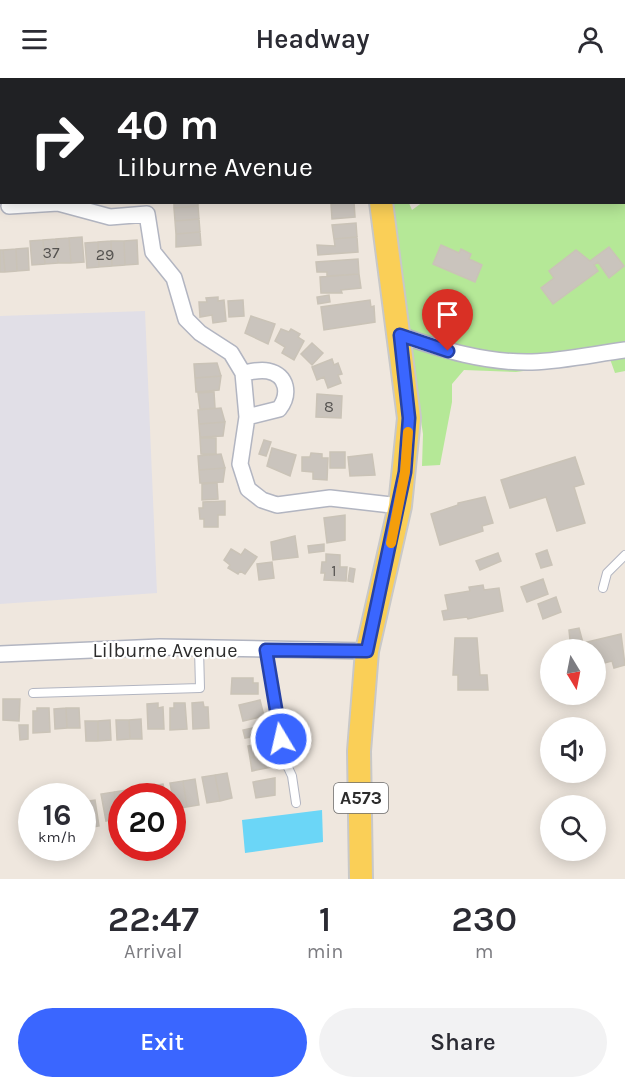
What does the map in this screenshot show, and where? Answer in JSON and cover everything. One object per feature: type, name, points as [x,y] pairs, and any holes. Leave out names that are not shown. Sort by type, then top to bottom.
[{"type":"main road","name":"A573","points":[[361,879],[359,751],[367,651],[400,506],[409,418],[381,204]]},
{"type":"street","points":[[9,204],[10,222]]},
{"type":"street","points":[[62,204],[104,216],[146,208],[149,241],[160,261],[174,278],[186,319],[200,333],[231,353],[243,373],[247,417],[241,472],[248,489],[261,500],[286,505],[330,498],[400,506]]},
{"type":"street","points":[[400,335],[435,347],[485,359],[532,362],[625,350]]},
{"type":"street","points":[[243,373],[267,371],[282,378],[286,385],[286,394],[279,409],[247,417]]},
{"type":"street","name":"Lilburne Avenue","points":[[0,654],[160,647],[367,651]]},
{"type":"lane","points":[[603,588],[607,573],[625,555]]},
{"type":"lane","points":[[33,693],[200,688],[199,648]]},
{"type":"lane","points":[[266,650],[285,761],[292,776],[296,803]]},
{"type":"shaded area","points":[[145,311],[157,593],[0,604],[0,316]]},
{"type":"green space","points":[[389,204],[409,204],[412,210],[420,204],[625,204],[625,371],[615,373],[610,359],[516,372],[464,370],[452,384],[452,402],[440,465],[422,466],[423,434]]},
{"type":"water","points":[[322,810],[323,842],[245,853],[242,820]]},
{"type":"building","points":[[174,204],[198,204],[198,206],[174,208]]},
{"type":"building","points":[[331,204],[354,204],[355,217],[332,219]]},
{"type":"building","points":[[198,206],[199,219],[175,221],[174,208]]},
{"type":"building","points":[[199,219],[200,232],[176,234],[175,221]]},
{"type":"building","points":[[356,223],[357,237],[334,239],[332,225]]},
{"type":"building","points":[[200,232],[201,245],[176,247],[176,234]]},
{"type":"building","points":[[82,237],[84,262],[71,263],[69,238]]},
{"type":"building","points":[[357,237],[358,252],[318,255],[317,245],[335,246],[334,239]]},
{"type":"building","points":[[69,238],[71,263],[58,263],[56,239]]},
{"type":"building","points":[[56,239],[58,263],[45,264],[43,240]]},
{"type":"building","points":[[43,240],[45,264],[32,265],[30,241]]},
{"type":"building","points":[[137,240],[138,264],[125,265],[124,241]]},
{"type":"building","points":[[111,241],[112,266],[99,267],[98,242]]},
{"type":"building","points":[[111,241],[124,241],[125,265],[112,266]]},
{"type":"building","points":[[98,242],[99,267],[87,268],[85,243]]},
{"type":"building","points":[[441,245],[459,253],[461,249],[471,254],[469,259],[482,265],[475,282],[433,264]]},
{"type":"building","points":[[609,247],[624,266],[609,278],[598,262],[594,265],[598,271],[553,304],[541,288],[554,278],[549,271],[576,250],[590,261]]},
{"type":"building","points":[[28,248],[29,270],[17,271],[16,249]]},
{"type":"building","points":[[16,249],[17,271],[5,272],[3,250]]},
{"type":"building","points":[[0,250],[3,250],[5,272],[0,272]]},
{"type":"building","points":[[358,259],[359,274],[327,276],[327,272],[317,272],[316,262]]},
{"type":"building","points":[[359,274],[361,288],[341,290],[342,293],[321,293],[320,277]]},
{"type":"building","points":[[329,295],[330,302],[318,304],[317,297]]},
{"type":"building","points":[[218,297],[218,301],[224,300],[226,321],[213,323],[212,315],[200,317],[199,302],[207,302],[206,298]]},
{"type":"building","points":[[243,300],[244,316],[229,317],[228,301]]},
{"type":"building","points":[[370,300],[371,307],[374,306],[375,322],[324,330],[321,307]]},
{"type":"building","points":[[251,316],[275,324],[268,344],[245,333]]},
{"type":"building","points":[[281,329],[289,332],[291,329],[300,334],[298,337],[304,341],[294,360],[282,353],[285,347],[275,341]]},
{"type":"building","points":[[312,343],[323,353],[312,365],[301,354]]},
{"type":"building","points":[[332,359],[334,365],[338,363],[342,374],[338,375],[341,383],[328,388],[324,377],[317,380],[312,367]]},
{"type":"building","points":[[217,363],[221,376],[195,378],[194,364]]},
{"type":"building","points":[[221,376],[219,390],[196,392],[195,378]]},
{"type":"building","points":[[214,392],[215,408],[200,409],[198,393]]},
{"type":"building","points":[[317,394],[342,396],[341,418],[316,417]]},
{"type":"building","points":[[221,408],[225,422],[199,424],[198,410]]},
{"type":"building","points":[[225,422],[223,436],[200,437],[199,424]]},
{"type":"building","points":[[200,438],[216,438],[216,454],[201,454]]},
{"type":"building","points":[[264,440],[271,442],[266,456],[259,454]]},
{"type":"building","points":[[272,448],[296,455],[290,476],[267,466]]},
{"type":"building","points":[[330,452],[345,452],[345,468],[330,468]]},
{"type":"building","points":[[311,453],[322,454],[322,458],[328,458],[327,480],[313,479],[313,472],[302,471],[302,457],[310,457]]},
{"type":"building","points":[[221,454],[225,468],[199,470],[198,456]]},
{"type":"building","points":[[372,454],[375,475],[350,476],[348,457]]},
{"type":"building","points":[[575,457],[584,484],[574,487],[585,523],[557,531],[546,497],[510,508],[501,480]]},
{"type":"building","points":[[225,468],[223,482],[200,483],[199,470]]},
{"type":"building","points":[[217,483],[218,499],[202,500],[202,484]]},
{"type":"building","points":[[485,497],[493,523],[482,526],[483,531],[440,545],[431,514],[458,505],[458,503]]},
{"type":"building","points":[[225,501],[225,515],[218,515],[218,527],[204,527],[204,519],[200,519],[199,508],[203,508],[203,502]]},
{"type":"building","points":[[345,515],[345,540],[327,543],[324,518]]},
{"type":"building","points":[[295,536],[298,557],[273,560],[271,542]]},
{"type":"building","points":[[324,544],[324,551],[309,553],[308,546]]},
{"type":"building","points":[[231,549],[241,555],[245,549],[257,557],[245,574],[240,571],[238,574],[228,568],[230,565],[224,560]]},
{"type":"building","points":[[547,550],[552,565],[541,568],[536,554]]},
{"type":"building","points":[[498,553],[501,561],[480,570],[476,561]]},
{"type":"building","points":[[326,554],[340,555],[340,567],[347,567],[346,581],[324,580],[325,573],[321,573],[322,562],[326,562]]},
{"type":"building","points":[[272,562],[274,578],[259,580],[257,564]]},
{"type":"building","points":[[350,568],[355,569],[353,582],[348,581]]},
{"type":"building","points":[[543,579],[548,594],[527,602],[521,587]]},
{"type":"building","points":[[483,585],[484,590],[499,588],[503,611],[468,619],[467,617],[444,620],[442,611],[448,610],[445,595],[470,591],[469,587]]},
{"type":"building","points":[[556,597],[561,612],[543,619],[538,604]]},
{"type":"building","points":[[579,628],[582,639],[570,639],[569,630]]},
{"type":"building","points":[[621,634],[625,665],[614,668],[612,661],[606,662],[606,639],[600,639]]},
{"type":"building","points":[[455,638],[477,638],[480,675],[487,675],[488,690],[458,690],[458,675],[453,675]]},
{"type":"building","points":[[232,678],[253,678],[253,683],[258,683],[258,694],[231,694]]},
{"type":"building","points":[[3,699],[20,699],[19,721],[3,720]]},
{"type":"building","points":[[260,700],[264,716],[243,721],[239,705]]},
{"type":"building","points":[[203,702],[204,707],[208,707],[209,728],[193,729],[192,703]]},
{"type":"building","points":[[158,703],[158,708],[163,707],[164,729],[148,729],[147,704]]},
{"type":"building","points":[[174,703],[185,703],[187,729],[170,730],[170,708],[174,708]]},
{"type":"building","points":[[37,708],[49,708],[50,732],[33,733],[33,711],[37,711]]},
{"type":"building","points":[[66,708],[67,728],[55,729],[54,709]]},
{"type":"building","points":[[66,708],[79,708],[80,728],[67,728]]},
{"type":"building","points":[[141,719],[142,739],[130,739],[129,720]]},
{"type":"building","points":[[110,720],[111,740],[98,741],[98,721]]},
{"type":"building","points":[[116,720],[129,720],[130,739],[117,740]]},
{"type":"building","points":[[85,721],[98,721],[98,741],[86,741]]},
{"type":"building","points":[[19,725],[28,725],[28,739],[20,740]]},
{"type":"building","points":[[257,727],[259,735],[245,738],[243,730]]},
{"type":"building","points":[[267,742],[269,754],[250,758],[248,746]]},
{"type":"building","points":[[269,754],[272,767],[252,771],[250,758]]},
{"type":"building","points":[[227,773],[232,798],[220,801],[215,775]]},
{"type":"building","points":[[215,775],[220,801],[207,803],[202,777]]},
{"type":"building","points":[[275,778],[275,795],[256,798],[253,782]]},
{"type":"building","points":[[195,779],[199,805],[187,807],[186,783],[183,781]]},
{"type":"building","points":[[108,793],[108,820],[106,821],[101,794]]},
{"type":"building","points":[[96,806],[99,826],[96,827]]},
{"type":"slow traffic","points":[[391,543],[400,506],[408,432]]},
{"type":"route","points":[[281,739],[266,650],[367,651],[400,506],[405,472],[409,418],[400,335],[448,351]]}]
